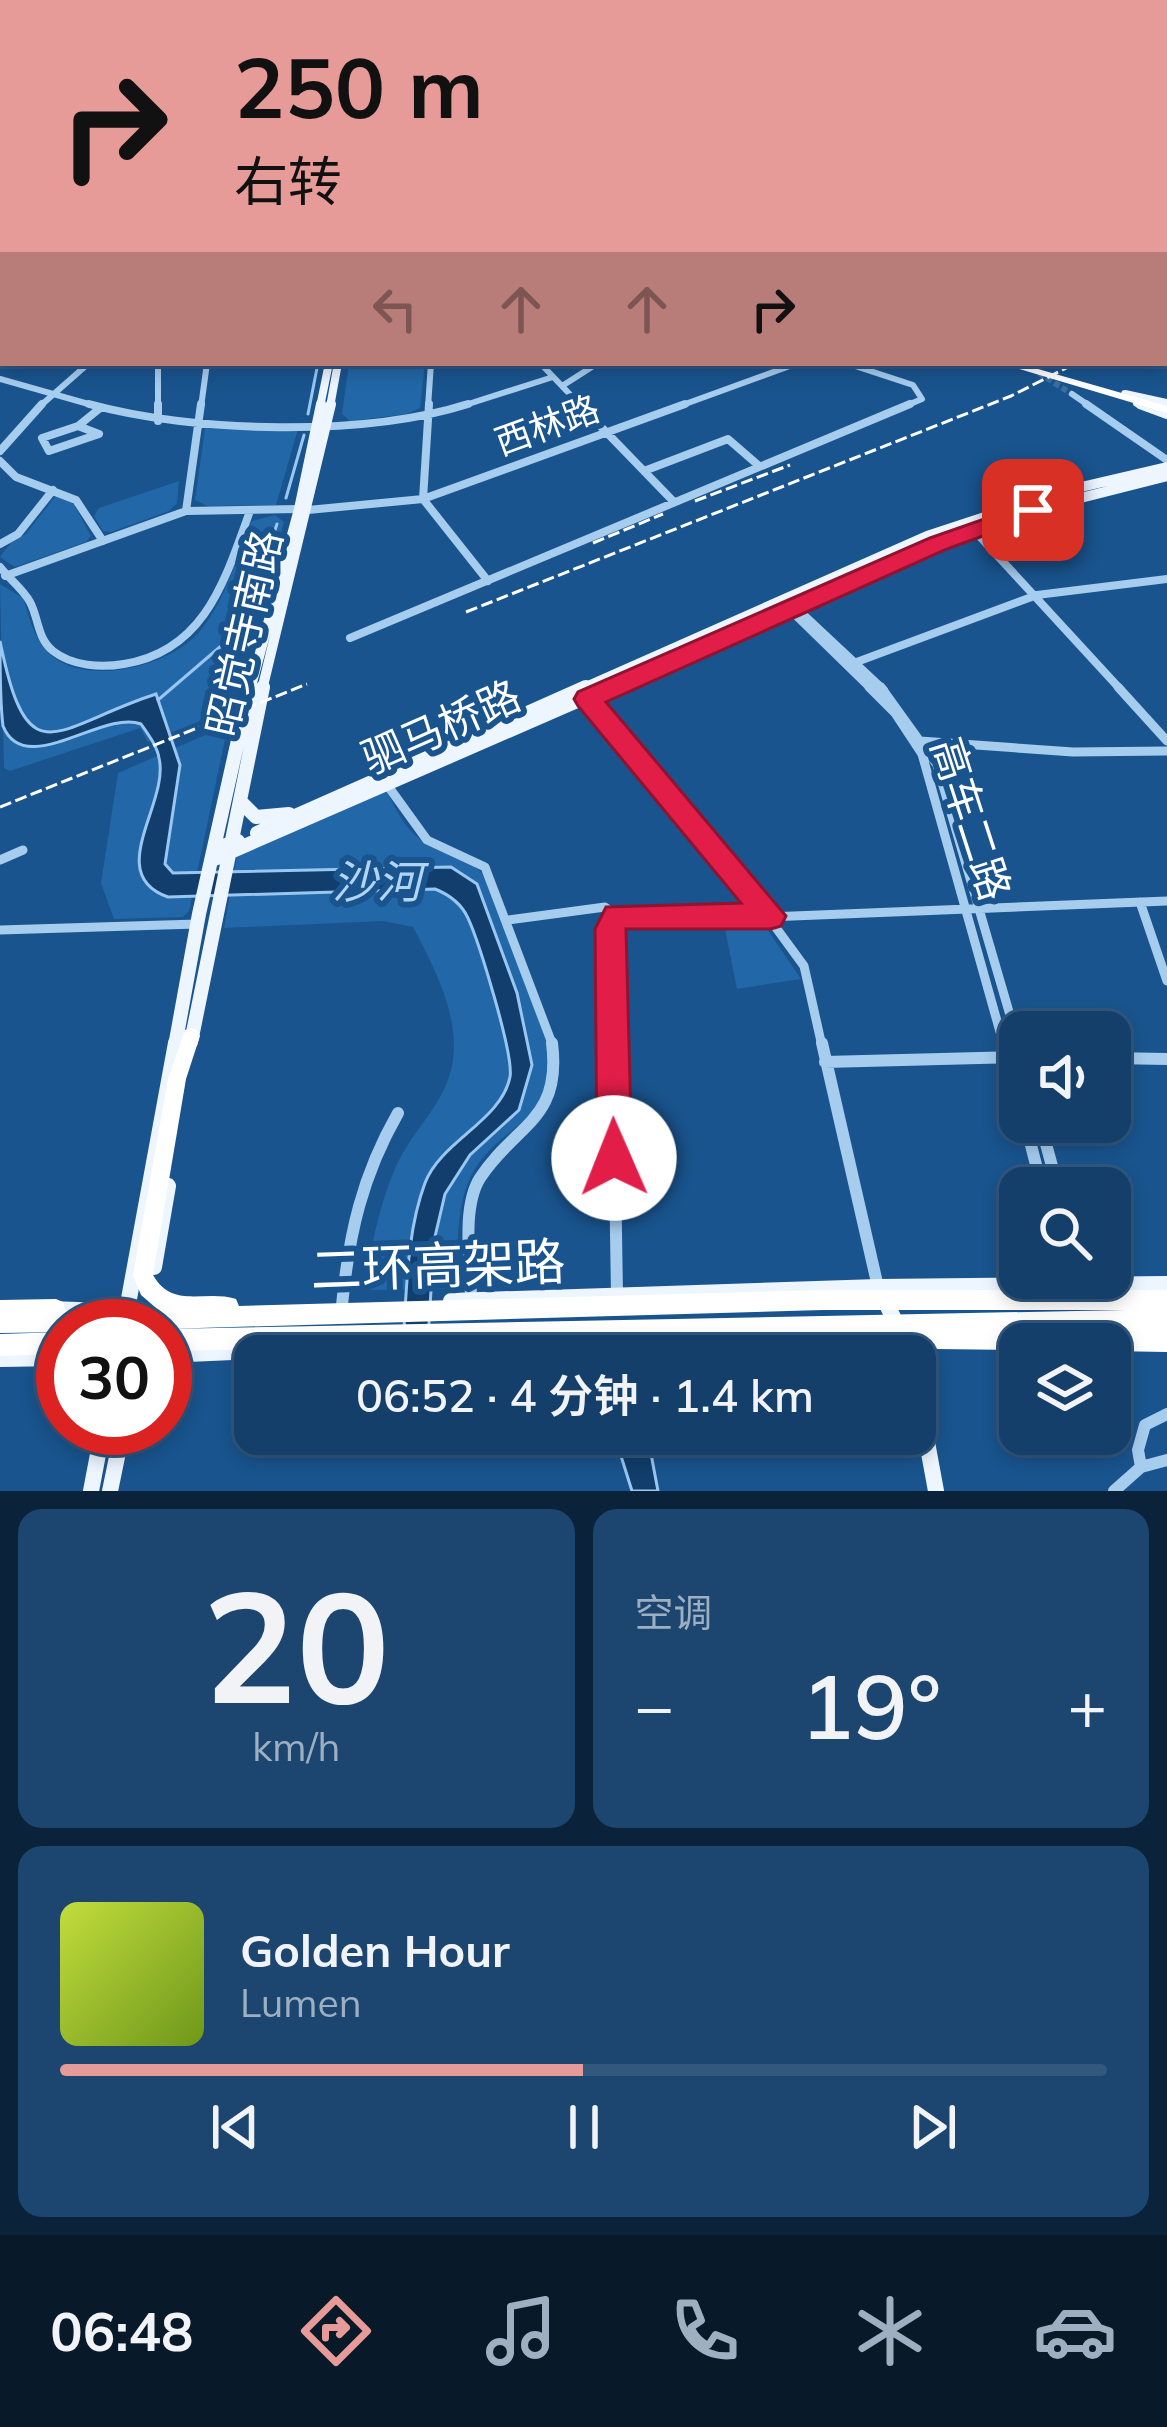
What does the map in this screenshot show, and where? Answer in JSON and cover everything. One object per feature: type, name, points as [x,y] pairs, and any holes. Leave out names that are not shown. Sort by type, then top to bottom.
[{"type":"highway","points":[[1015,366],[1125,396]]},
{"type":"highway","points":[[1030,366],[1167,409]]},
{"type":"highway","points":[[191,1036],[177,1079],[144,1262],[145,1285],[177,1307],[251,1306],[316,1314]]},
{"type":"highway","name":"二环高架路","points":[[0,1323],[1167,1292]]},
{"type":"highway","points":[[0,1308],[36,1309]]},
{"type":"highway","name":"二环高架路","points":[[192,1340],[1167,1320]]},
{"type":"highway","points":[[750,1330],[782,1340],[1167,1341]]},
{"type":"highway","points":[[0,1345],[36,1344]]},
{"type":"main road","name":"昭觉寺南路","points":[[324,426],[329,366]]},
{"type":"main road","name":"昭觉寺南路","points":[[219,857],[239,800],[337,366]]},
{"type":"main road","name":"驷马桥路","points":[[219,857],[314,808],[970,526],[1166,468]]},
{"type":"main road","name":"昭觉寺南路","points":[[219,857],[259,654],[303,510]]},
{"type":"main road","name":"驷马桥路","points":[[219,857],[388,786],[584,694]]},
{"type":"main road","points":[[239,800],[256,817],[314,808]]},
{"type":"main road","points":[[129,1299],[219,857]]},
{"type":"main road","points":[[148,1299],[191,1036],[204,919]]},
{"type":"main road","points":[[192,1315],[463,1300],[999,1283]]},
{"type":"main road","points":[[1131,1286],[1167,1292]]},
{"type":"main road","points":[[878,1287],[902,1335]]},
{"type":"main road","points":[[936,1349],[1131,1343],[1167,1352]]},
{"type":"main road","points":[[192,1354],[234,1352]]},
{"type":"main road","points":[[0,1359],[36,1358]]},
{"type":"main road","points":[[92,1491],[99,1455]]},
{"type":"main road","points":[[110,1491],[117,1455]]},
{"type":"main road","points":[[929,1455],[936,1491]]},
{"type":"street","points":[[0,451],[4,433],[58,395],[85,366]]},
{"type":"street","points":[[158,366],[158,421]]},
{"type":"street","points":[[186,511],[206,366]]},
{"type":"street","points":[[431,366],[423,499],[488,580]]},
{"type":"street","points":[[543,366],[673,501]]},
{"type":"street","points":[[562,386],[593,366]]},
{"type":"street","name":"西林路","points":[[2,574],[186,511],[303,510],[423,499],[790,366]]},
{"type":"street","points":[[350,638],[922,399],[914,386],[855,366]]},
{"type":"street","points":[[1017,366],[1034,370]]},
{"type":"street","points":[[0,379],[158,421],[324,426],[427,417],[553,376]]},
{"type":"street","points":[[1072,394],[1166,468]]},
{"type":"street","points":[[78,426],[98,434],[49,451],[43,438],[78,426],[99,409]]},
{"type":"street","points":[[644,471],[728,439],[758,465]]},
{"type":"street","points":[[0,461],[7,472],[78,501],[103,541]]},
{"type":"street","points":[[0,544],[18,534],[53,490]]},
{"type":"street","points":[[2,574],[29,599],[43,641],[59,655],[107,666],[148,660],[201,628],[250,511]]},
{"type":"street","points":[[970,526],[1167,741]]},
{"type":"street","points":[[854,663],[1037,595],[1167,579]]},
{"type":"street","name":"高车二路","points":[[788,604],[854,663],[920,741],[1003,1011]]},
{"type":"street","name":"高车二路","points":[[788,604],[920,741]]},
{"type":"street","points":[[584,694],[771,916],[811,983],[824,1062],[878,1287]]},
{"type":"street","points":[[920,741],[1073,752],[1167,751]]},
{"type":"street","points":[[388,786],[427,840],[485,867],[554,1046],[554,1071],[545,1107],[478,1180],[463,1300]]},
{"type":"street","points":[[0,860],[23,850]]},
{"type":"street","points":[[508,920],[605,907],[617,916],[771,916],[1167,901]]},
{"type":"street","points":[[1140,902],[1167,981]]},
{"type":"street","points":[[617,916],[611,929],[617,1295]]},
{"type":"street","points":[[0,930],[204,919]]},
{"type":"street","points":[[824,1062],[999,1056]]},
{"type":"street","points":[[1131,1058],[1167,1059]]},
{"type":"street","points":[[342,1305],[353,1206],[366,1166],[398,1113]]},
{"type":"street","points":[[1141,1467],[1138,1450],[1145,1425],[1167,1414]]},
{"type":"street","points":[[1114,1491],[1141,1467],[1167,1460]]},
{"type":"shaded area","points":[[349,366],[425,366],[420,408],[350,421],[342,414]]},
{"type":"shaded area","points":[[214,424],[298,429],[276,505],[207,506],[195,500],[205,429]]},
{"type":"shaded area","points":[[179,481],[177,503],[169,511],[111,532],[103,531],[94,516],[99,508]]},
{"type":"shaded area","points":[[57,494],[73,503],[91,536],[86,542],[15,567],[0,557],[12,541],[26,534]]},
{"type":"shaded area","points":[[275,515],[284,522],[232,708],[148,742],[140,728],[10,771],[4,768],[0,584],[23,598],[37,637],[52,656],[87,670],[129,668],[170,654],[200,631],[223,593],[252,521]]},
{"type":"shaded area","points":[[228,725],[189,911],[183,917],[114,919],[101,883],[118,773]]},
{"type":"shaded area","points":[[386,790],[403,822],[419,838],[484,875],[548,1043],[544,1092],[523,1121],[482,1158],[466,1189],[455,1289],[364,1290],[391,1179],[441,1095],[452,1065],[454,1044],[447,1003],[413,927],[383,921],[224,928],[237,855]]},
{"type":"shaded area","points":[[724,924],[765,926],[801,979],[737,989]]},
{"type":"water","name":"沙河","points":[[0,641],[22,713],[35,728],[50,732],[69,728],[156,694],[180,765],[165,864],[173,873],[451,867],[477,884],[517,993],[532,1065],[519,1110],[470,1155],[445,1194],[434,1241],[428,1335],[404,1335],[418,1203],[433,1168],[495,1106],[510,1077],[495,998],[465,913],[435,889],[168,897],[149,886],[141,872],[139,855],[160,776],[159,758],[141,724],[125,722],[28,746],[14,741],[3,726]]},
{"type":"water","points":[[651,1455],[658,1491],[632,1491],[621,1456]]},
{"type":"waterway","points":[[308,414],[317,366]]},
{"type":"waterway","points":[[286,498],[304,435]]},
{"type":"waterway","points":[[158,700],[242,628],[277,524]]},
{"type":"tunnel","points":[[1039,373],[1072,394]]},
{"type":"railway","points":[[466,612],[1011,396],[1070,366]]},
{"type":"railway","points":[[695,501],[790,465]]},
{"type":"railway","points":[[593,543],[663,514]]},
{"type":"railway","points":[[0,807],[307,684]]},
{"type":"route","points":[[614,1158],[611,929],[617,916],[771,916],[588,699],[939,544],[1033,510]]}]
